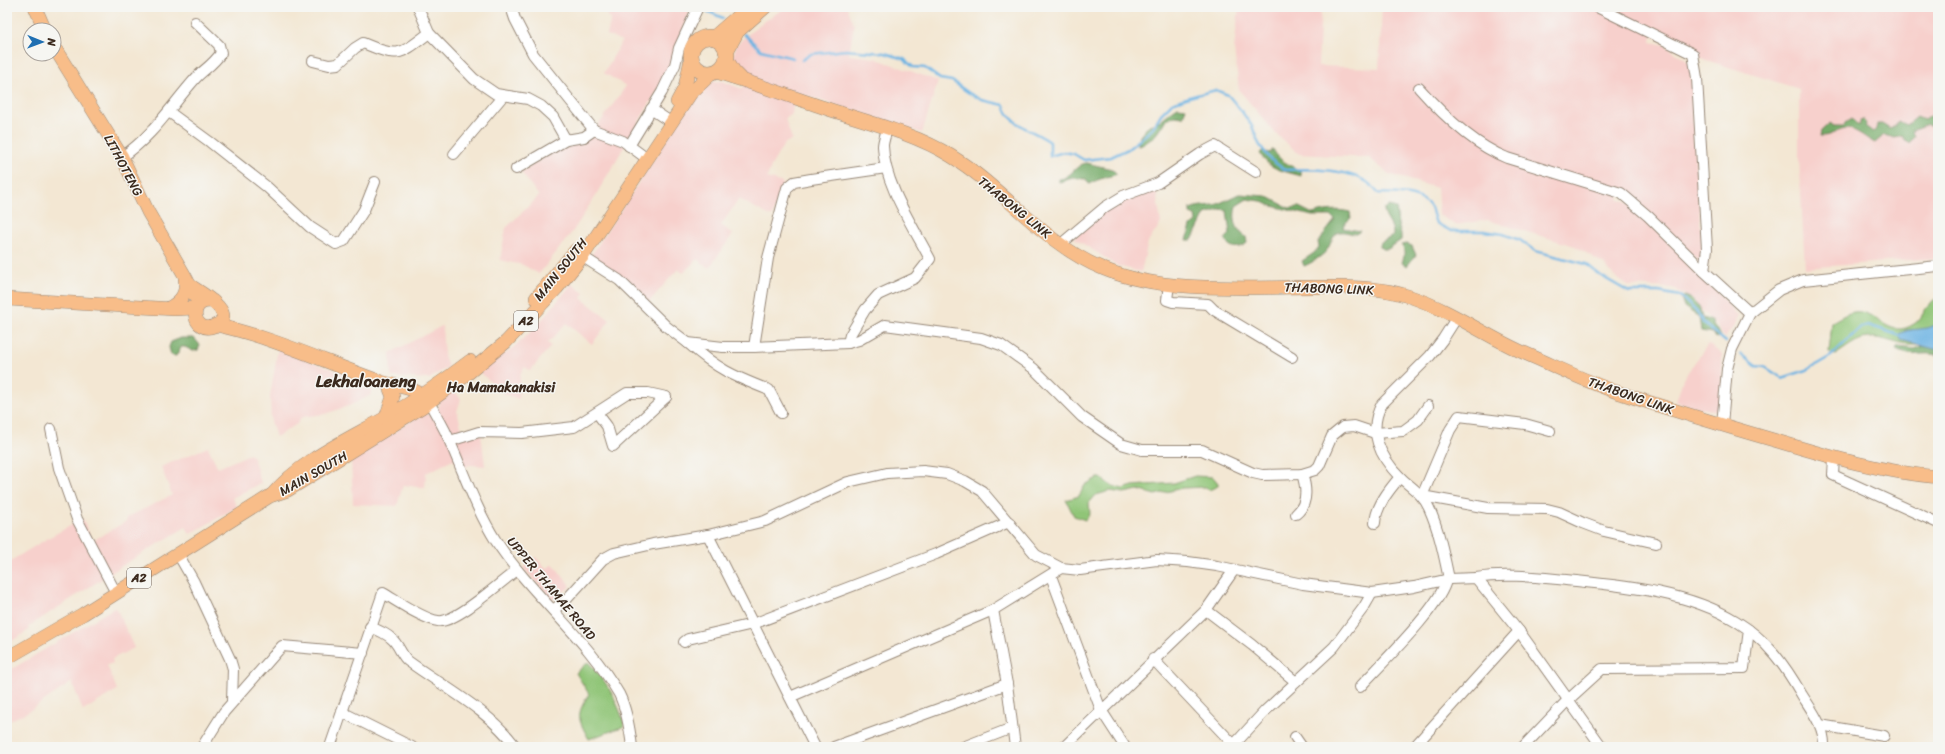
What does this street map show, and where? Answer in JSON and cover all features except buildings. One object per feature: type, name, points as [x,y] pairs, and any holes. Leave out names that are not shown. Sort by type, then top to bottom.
[{"type":"highway","name":"MAIN SOUTH","points":[[691,59],[691,53],[695,44],[704,38],[714,38],[750,7]]},
{"type":"highway","name":"MAIN SOUTH","points":[[714,72],[723,66],[726,54],[737,31],[764,7]]},
{"type":"highway","points":[[714,38],[722,43],[726,54]]},
{"type":"highway","points":[[691,59],[701,71],[714,72]]},
{"type":"main road","points":[[35,7],[42,22]]},
{"type":"main road","points":[[726,54],[734,71],[741,78]]},
{"type":"main road","name":"MAIN SOUTH","points":[[579,254],[685,87],[691,59]]},
{"type":"main road","name":"LITHOTENG","points":[[62,60],[122,157],[148,212],[187,281],[198,306]]},
{"type":"main road","name":"MAIN SOUTH","points":[[270,496],[288,490],[426,398],[501,336],[579,254],[691,93],[714,72]]},
{"type":"main road","name":"THABONG LINK","points":[[714,72],[741,78],[789,96],[887,128],[951,156],[1061,244],[1101,268],[1125,277],[1169,284],[1222,287],[1342,287],[1378,289],[1411,297],[1458,317],[1524,353],[1617,392],[1834,458],[1873,467],[1938,477]]},
{"type":"main road","points":[[172,309],[184,295],[187,281],[218,306],[243,331]]},
{"type":"main road","points":[[7,299],[172,309],[198,306],[206,301],[218,306],[222,316],[216,325],[210,328],[203,327],[198,322],[172,309]]},
{"type":"main road","points":[[198,306],[195,316],[198,322]]},
{"type":"main road","points":[[216,325],[243,331],[388,384],[412,390],[426,398]]},
{"type":"main road","points":[[386,417],[393,397],[388,384]]},
{"type":"main road","name":"MAIN SOUTH","points":[[270,496],[282,483],[312,461],[354,434],[426,398]]},
{"type":"main road","name":"A2","points":[[7,658],[47,636],[270,496]]},
{"type":"street","points":[[418,7],[429,33],[474,79],[490,91],[503,96],[528,98],[541,106],[553,117],[566,140]]},
{"type":"street","points":[[512,7],[515,19],[533,54],[594,130],[623,141],[642,155]]},
{"type":"street","points":[[629,146],[675,65],[679,48],[698,7]]},
{"type":"street","points":[[1597,7],[1693,54],[1697,78],[1707,249],[1704,271]]},
{"type":"street","points":[[122,157],[132,150],[170,112],[196,78],[213,65],[221,53],[219,45],[195,22]]},
{"type":"street","points":[[313,61],[338,64],[355,48],[363,43],[393,54],[404,52],[429,33]]},
{"type":"street","points":[[1419,88],[1434,105],[1489,151],[1507,158],[1621,193],[1648,216],[1704,271],[1750,313]]},
{"type":"street","points":[[454,154],[503,96]]},
{"type":"street","points":[[651,109],[666,119]]},
{"type":"street","points":[[170,112],[266,187],[310,227],[336,244],[344,241],[364,210],[375,182]]},
{"type":"street","points":[[848,343],[850,335],[878,295],[915,278],[930,259],[896,193],[886,168],[883,145],[887,128]]},
{"type":"street","points":[[516,169],[566,140],[584,137],[594,130]]},
{"type":"street","points":[[1061,244],[1105,207],[1117,200],[1158,183],[1200,154],[1215,146],[1256,172]]},
{"type":"street","points":[[754,347],[768,258],[787,188],[794,182],[886,168]]},
{"type":"street","points":[[579,254],[619,280],[667,327],[709,362],[732,376],[769,390],[781,413]]},
{"type":"street","points":[[1722,425],[1727,369],[1732,349],[1750,313],[1780,290],[1802,280],[1938,266]]},
{"type":"street","points":[[1169,284],[1167,300],[1173,302],[1208,304],[1219,313],[1292,357]]},
{"type":"street","points":[[1360,687],[1434,605],[1443,591],[1447,579],[1436,530],[1429,508],[1422,496],[1400,477],[1387,462],[1379,447],[1374,422],[1382,404],[1430,356],[1443,340],[1458,317]]},
{"type":"street","points":[[688,343],[716,346],[754,347],[848,343],[859,340],[885,324],[981,338],[1001,345],[1033,368],[1082,417],[1121,444],[1142,450],[1202,450],[1253,473],[1262,475],[1302,474],[1314,470],[1319,466],[1332,436],[1343,427],[1354,426],[1375,433],[1403,431],[1418,420],[1428,406]]},
{"type":"street","points":[[450,441],[479,432],[522,433],[574,427],[627,393],[648,393],[666,397],[613,446],[607,426],[597,413]]},
{"type":"street","name":"UPPER THAMAE ROAD","points":[[426,398],[450,441],[477,508],[517,570],[594,659],[619,695],[628,722],[632,747]]},
{"type":"street","points":[[1422,496],[1450,430],[1459,416],[1502,423],[1526,424],[1550,431]]},
{"type":"street","points":[[51,429],[59,468],[77,519],[116,593]]},
{"type":"street","points":[[1834,458],[1833,475],[1938,523]]},
{"type":"street","points":[[553,610],[565,601],[603,559],[628,549],[708,535],[764,521],[848,482],[887,473],[923,471],[947,474],[965,480],[982,491],[1036,555],[1061,568],[1080,570],[1157,560],[1188,562],[1303,584],[1372,593],[1414,587],[1447,579],[1476,578],[1493,575],[1540,578],[1642,590],[1683,599],[1718,612],[1749,630],[1772,650],[1789,672],[1820,725],[1824,740],[1824,747]]},
{"type":"street","points":[[1296,514],[1303,508],[1305,502],[1306,489],[1302,474]]},
{"type":"street","points":[[1375,523],[1376,515],[1386,495],[1400,477]]},
{"type":"street","points":[[1422,496],[1488,508],[1547,509],[1559,512],[1583,524],[1604,531],[1656,543]]},
{"type":"street","points":[[684,642],[688,639],[753,624],[936,554],[1008,522]]},
{"type":"street","points":[[708,535],[814,747]]},
{"type":"street","points":[[178,554],[194,582],[230,659],[233,669],[232,702]]},
{"type":"street","points":[[790,697],[993,610],[1051,576],[1061,568]]},
{"type":"street","points":[[330,747],[363,653],[370,627],[383,593],[438,622],[460,614],[517,570]]},
{"type":"street","points":[[1064,747],[1206,610],[1234,570]]},
{"type":"street","points":[[1051,576],[1101,710],[1125,747]]},
{"type":"street","points":[[1476,578],[1519,631],[1602,747]]},
{"type":"street","points":[[1154,659],[1233,746],[1265,711],[1334,647],[1364,607],[1372,593]]},
{"type":"street","points":[[993,610],[1007,684],[1015,747]]},
{"type":"street","points":[[1206,610],[1252,645],[1296,682]]},
{"type":"street","points":[[370,627],[392,638],[407,660],[479,710],[507,734],[516,747]]},
{"type":"street","points":[[1523,747],[1568,700],[1602,669],[1744,668],[1749,630]]},
{"type":"street","points":[[1414,747],[1519,631]]},
{"type":"street","points":[[202,747],[232,702],[282,646],[363,653]]},
{"type":"street","points":[[834,747],[1007,684]]},
{"type":"street","points":[[342,712],[412,747]]},
{"type":"street","points":[[1820,725],[1884,736]]},
{"type":"street","points":[[963,747],[1012,728]]},
{"type":"street","points":[[1295,737],[1302,747]]},
{"type":"shaded area","points":[[609,7],[691,7],[670,69],[573,231],[539,274],[523,265],[500,260],[506,228],[539,196],[521,172],[568,143],[590,137],[626,86],[604,73],[622,41],[607,35],[611,18],[607,17]]},
{"type":"shaded area","points":[[786,7],[847,7],[854,25],[849,55],[874,58],[938,81],[922,133],[795,92],[792,114],[785,119],[792,139],[784,144],[771,166],[767,178],[783,183],[772,217],[739,199],[721,225],[733,234],[709,268],[697,259],[683,273],[678,269],[648,303],[590,257],[677,124],[702,89],[713,82],[722,81],[742,89],[748,74],[736,65],[733,56],[737,44],[759,25]]},
{"type":"shaded area","points":[[1239,7],[1321,7],[1318,66],[1379,68],[1382,7],[1938,7],[1938,258],[1805,268],[1799,159],[1799,89],[1706,60],[1652,34],[1651,42],[1665,45],[1691,64],[1694,147],[1703,256],[1702,264],[1621,187],[1618,200],[1625,201],[1686,258],[1738,316],[1736,323],[1725,338],[1717,326],[1690,298],[1673,288],[1628,286],[1614,276],[1604,264],[1575,246],[1487,220],[1455,225],[1439,215],[1437,188],[1389,174],[1369,158],[1299,154],[1275,133],[1239,90],[1234,49]]},
{"type":"shaded area","points":[[1138,191],[1156,191],[1161,223],[1148,242],[1141,272],[1118,266],[1074,238],[1105,210]]},
{"type":"shaded area","points":[[572,284],[584,293],[581,298],[610,320],[592,344],[566,323],[553,338],[547,342],[551,346],[530,371],[525,367],[520,374],[519,399],[505,394],[479,372],[502,350],[506,354],[534,329]]},
{"type":"shaded area","points":[[442,326],[444,355],[448,367],[429,379],[391,377],[390,353]]},
{"type":"shaded area","points":[[1708,344],[1722,354],[1722,397],[1720,409],[1714,411],[1676,402],[1683,379]]},
{"type":"shaded area","points":[[278,349],[371,384],[371,395],[351,405],[325,414],[302,417],[297,424],[276,437],[271,422],[270,397]]},
{"type":"shaded area","points":[[453,390],[461,399],[457,411],[462,430],[480,426],[485,466],[470,465],[464,467],[453,460],[426,473],[425,488],[403,485],[397,506],[353,504],[351,460],[425,412],[428,415],[439,407],[440,400]]},
{"type":"shaded area","points":[[208,447],[218,468],[250,454],[253,457],[261,483],[232,498],[237,507],[190,534],[186,527],[128,562],[28,627],[29,630],[7,644],[7,563],[83,519],[92,541],[127,521],[126,518],[172,495],[161,467]]},
{"type":"shaded area","points":[[536,557],[546,569],[553,564],[571,586],[552,599],[523,568]]},
{"type":"shaded area","points":[[116,607],[134,648],[112,659],[113,663],[107,665],[117,690],[83,711],[72,682],[29,711],[7,722],[7,672]]},
{"type":"green space","points":[[1178,107],[1186,108],[1183,117],[1175,116],[1166,119],[1152,139],[1138,145],[1140,136],[1149,125],[1161,120]]},
{"type":"green space","points":[[1931,115],[1938,117],[1938,130],[1927,125],[1911,131],[1914,136],[1909,144],[1902,136],[1895,138],[1884,135],[1875,143],[1851,129],[1841,130],[1820,136],[1821,131],[1830,123],[1834,126],[1844,126],[1845,123],[1851,119],[1857,124],[1860,124],[1860,120],[1863,119],[1867,123],[1865,126],[1873,132],[1876,129],[1877,124],[1882,124],[1890,129],[1895,126],[1898,121],[1907,125],[1917,117],[1924,120]]},
{"type":"green space","points":[[1273,149],[1282,160],[1301,172],[1301,176],[1278,169],[1263,159],[1260,153],[1262,151],[1270,153]]},
{"type":"green space","points":[[1086,163],[1112,169],[1117,174],[1089,184],[1086,179],[1073,178],[1059,182],[1059,179],[1066,177],[1079,166]]},
{"type":"green space","points":[[1240,194],[1266,196],[1289,208],[1299,207],[1313,214],[1332,210],[1350,212],[1351,218],[1344,224],[1343,228],[1360,231],[1356,234],[1342,232],[1337,233],[1333,237],[1325,252],[1317,259],[1304,266],[1302,261],[1314,253],[1319,247],[1318,242],[1335,220],[1331,216],[1312,216],[1269,205],[1261,201],[1247,199],[1236,206],[1235,219],[1239,231],[1246,237],[1247,243],[1241,247],[1232,247],[1229,245],[1225,239],[1230,234],[1227,211],[1222,209],[1205,214],[1192,240],[1187,240],[1191,226],[1196,222],[1195,215],[1190,213],[1190,209],[1214,205]]},
{"type":"green space","points":[[1390,206],[1396,208],[1401,240],[1388,249],[1383,249],[1380,246],[1380,243],[1393,236],[1392,228],[1384,213],[1384,209]]},
{"type":"green space","points":[[1407,244],[1412,246],[1416,255],[1407,266],[1402,263],[1404,251],[1401,245]]},
{"type":"green space","points":[[1685,296],[1690,298],[1700,308],[1702,318],[1712,321],[1721,337],[1716,338],[1713,333],[1701,331],[1699,317],[1684,307],[1681,298]]},
{"type":"green space","points":[[1938,297],[1938,322],[1927,328],[1905,330],[1901,340],[1917,345],[1868,338],[1855,342],[1835,355],[1829,352],[1832,322],[1842,316],[1854,312],[1861,312],[1868,314],[1892,328],[1906,328],[1917,322],[1930,304]]},
{"type":"green space","points":[[181,338],[194,338],[200,345],[198,350],[193,351],[185,347],[181,347],[176,356],[171,355],[169,347],[171,342]]},
{"type":"green space","points":[[1929,344],[1938,344],[1938,355],[1907,354],[1896,350],[1898,347],[1914,349]]},
{"type":"green space","points":[[1195,476],[1213,477],[1218,483],[1218,486],[1209,490],[1206,487],[1182,488],[1155,495],[1138,490],[1124,493],[1110,491],[1096,495],[1089,503],[1090,514],[1085,520],[1074,516],[1066,500],[1079,496],[1085,485],[1097,478],[1101,478],[1110,485],[1123,489],[1133,486],[1174,483]]},
{"type":"green space","points":[[588,662],[601,676],[611,691],[625,726],[589,739],[580,721],[580,712],[589,694],[576,673]]},
{"type":"water","points":[[1938,322],[1938,350],[1901,340],[1899,334],[1908,330],[1924,329]]},
{"type":"waterway","points":[[704,7],[707,11],[723,18]]},
{"type":"waterway","points":[[744,34],[761,50],[793,58]]},
{"type":"waterway","points":[[802,60],[811,54],[846,50],[885,53],[904,59],[913,67],[925,68],[940,79],[952,81],[982,100],[1004,105],[1011,118],[1017,123],[1050,142],[1050,156],[1064,152],[1074,154],[1084,160],[1111,157],[1128,149],[1152,129],[1161,114],[1172,103],[1216,90],[1228,95],[1252,126],[1259,144],[1270,159],[1285,170],[1316,169],[1349,174],[1367,182],[1378,193],[1415,196],[1421,199],[1431,208],[1436,223],[1451,231],[1484,231],[1503,234],[1520,240],[1535,251],[1586,264],[1601,276],[1629,292],[1659,292],[1680,296],[1698,313],[1703,323],[1726,342]]},
{"type":"waterway","points":[[1740,354],[1756,366],[1765,367],[1782,378],[1807,370],[1831,356],[1860,328],[1868,325],[1901,336]]},
{"type":"district","name":"Lekhaloaneng","points":[[366,381]]},
{"type":"district","name":"Ha Mamakanakisi","points":[[501,387]]}]
